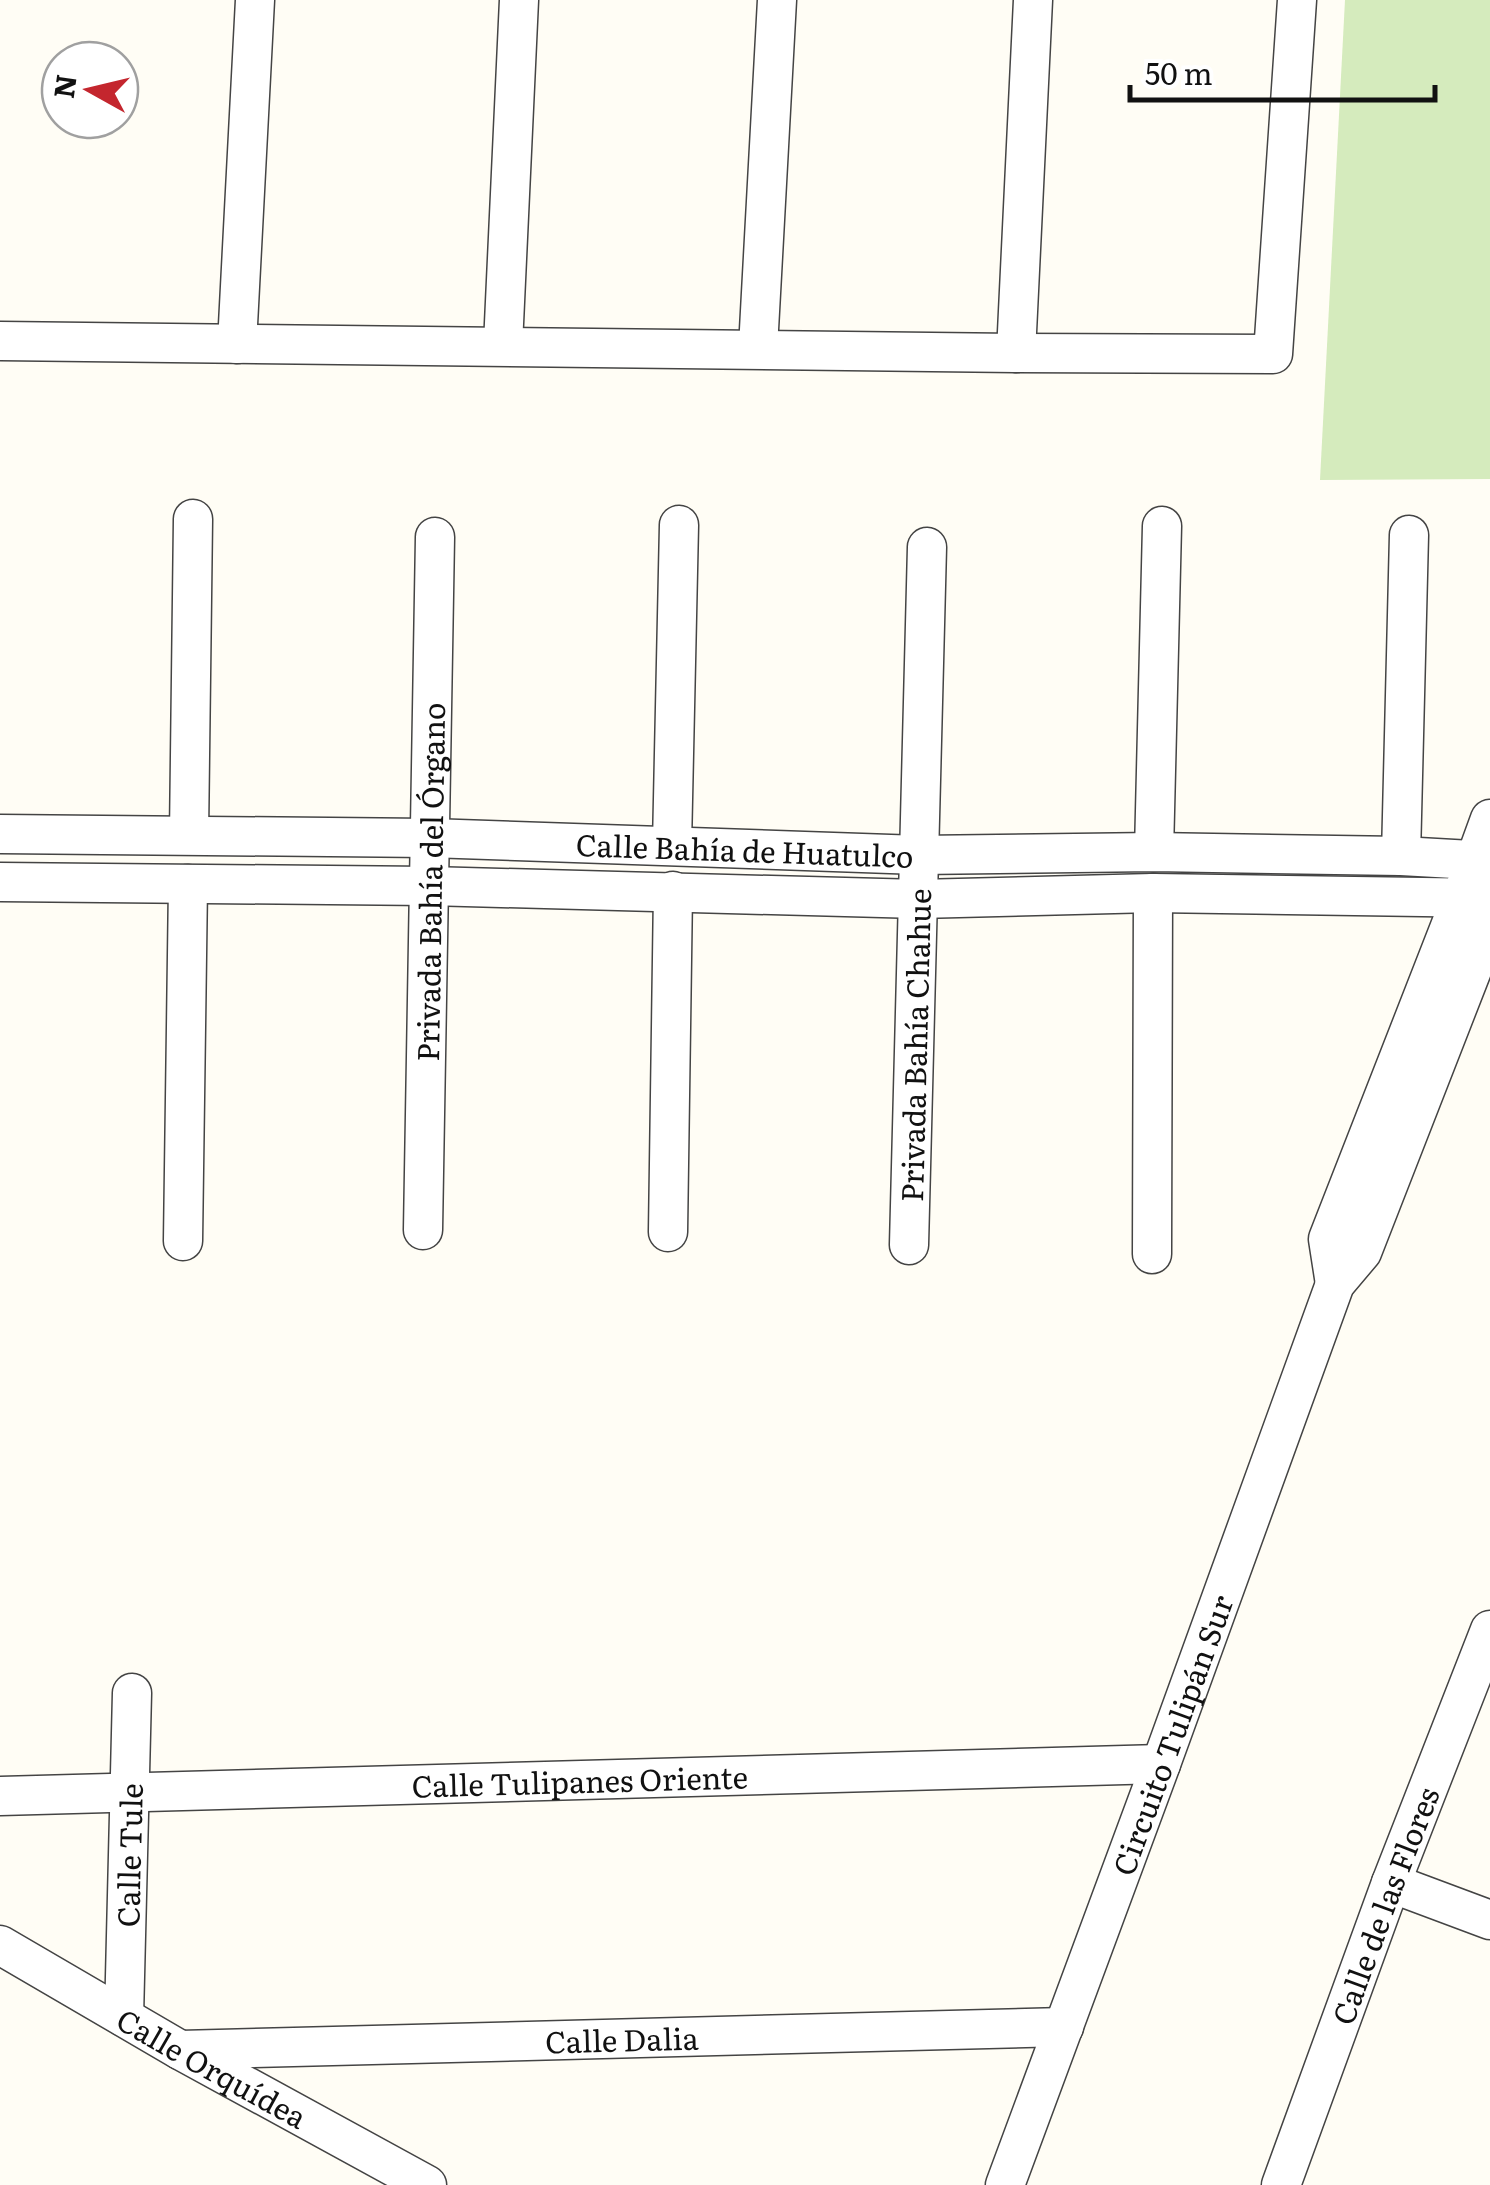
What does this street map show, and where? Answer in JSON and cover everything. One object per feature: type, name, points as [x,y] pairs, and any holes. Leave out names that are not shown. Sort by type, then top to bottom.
[{"type":"street","points":[[237,344],[255,0]]},
{"type":"street","points":[[503,346],[519,0]]},
{"type":"street","points":[[758,348],[777,0]]},
{"type":"street","points":[[1016,353],[1033,0]]},
{"type":"street","points":[[0,341],[1273,354],[1297,0]]},
{"type":"street","points":[[189,836],[193,518]]},
{"type":"street","points":[[672,845],[679,525]]},
{"type":"street","points":[[1154,852],[1162,526]]},
{"type":"street","points":[[1401,856],[1408,534]]},
{"type":"street","name":"Privada Bahía del Órgano","points":[[422,1230],[434,537]]},
{"type":"street","name":"Privada Bahía Chahue","points":[[909,1245],[927,547]]},
{"type":"street","name":"Circuito Tulipán Sur","points":[[1335,1284],[1328,1239],[1479,879],[1490,819]]},
{"type":"street","name":"Calle Bahía de Huatulco","points":[[0,834],[430,838],[919,855],[1154,852],[1401,856],[1479,879]]},
{"type":"street","name":"Calle Bahía de Huatulco","points":[[0,882],[428,886],[919,899],[1152,894],[1479,879]]},
{"type":"street","points":[[184,1241],[188,884]]},
{"type":"street","points":[[668,1232],[673,891]]},
{"type":"street","points":[[1152,894],[1152,1254]]},
{"type":"street","name":"Circuito Tulipán Sur","points":[[1006,2185],[1335,1284],[1362,1252],[1490,924]]},
{"type":"street","name":"Calle de las Flores","points":[[1281,2185],[1391,1883],[1490,1630]]},
{"type":"street","name":"Calle Tule","points":[[124,2017],[132,1693]]},
{"type":"street","name":"Calle Tulipanes Oriente","points":[[0,1796],[1161,1764]]},
{"type":"street","points":[[1391,1883],[1490,1920]]},
{"type":"street","name":"Calle Orquídea","points":[[0,1945],[180,2050],[427,2185]]},
{"type":"street","name":"Calle Dalia","points":[[180,2050],[1064,2027]]},
{"type":"green space","points":[[1345,0],[1490,0],[1490,479],[1320,480]]}]
